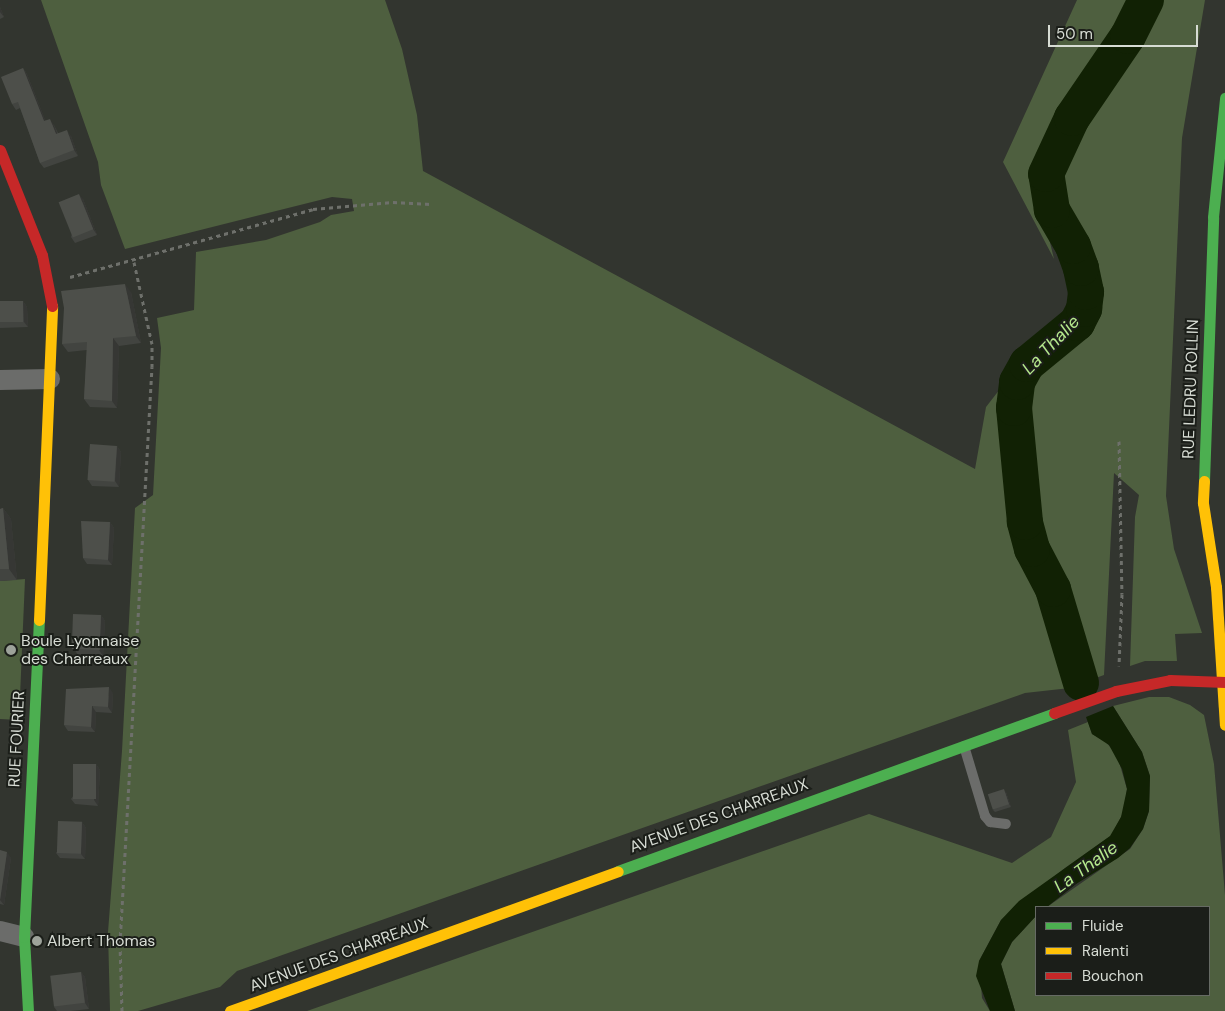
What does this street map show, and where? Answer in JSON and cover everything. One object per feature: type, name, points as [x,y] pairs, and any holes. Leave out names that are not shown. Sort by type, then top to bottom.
[{"type":"main road","name":"RUE LEDRU ROLLIN","points":[[1225,98],[1214,217],[1203,503],[1216,587],[1225,725]]},
{"type":"main road","name":"RUE FOURIER","points":[[0,150],[50,283],[54,315],[24,936],[28,1011]]},
{"type":"main road","name":"AVENUE DES CHARREAUX","points":[[230,1011],[1050,713],[1121,690],[1170,680],[1223,682]]},
{"type":"street","points":[[0,380],[50,379]]},
{"type":"street","points":[[0,932],[24,936]]},
{"type":"lane","points":[[964,745],[985,816],[990,822],[1006,824]]},
{"type":"path","points":[[50,283],[134,262],[313,209],[393,202],[431,204]]},
{"type":"path","points":[[122,1011],[120,944],[152,367],[152,344],[134,262]]},
{"type":"path","points":[[1119,441],[1122,594],[1119,664],[1121,690]]},
{"type":"shaded area","points":[[41,0],[385,0],[402,49],[417,115],[423,171],[975,469],[986,407],[1000,389],[1011,527],[1020,551],[1040,582],[1070,688],[1025,693],[237,971],[220,987],[138,1011],[110,1011],[108,932],[122,751],[135,508],[153,495],[161,348],[157,318],[194,310],[196,252],[266,240],[320,222],[331,215],[354,211],[352,199],[332,197],[125,249],[101,185],[98,162]]},
{"type":"shaded area","points":[[1077,0],[1132,0],[1122,23],[1042,149],[1034,176],[1054,259],[1003,162]]},
{"type":"shaded area","points":[[1157,0],[1205,0],[1182,138],[1166,496],[1174,549],[1202,633],[1175,634],[1177,661],[1145,661],[1130,666],[1135,517],[1139,495],[1114,473],[1104,675],[1093,679],[1068,600],[1041,546],[1034,509],[1031,378],[1086,325],[1095,304],[1081,245],[1060,209],[1054,189],[1056,168],[1075,134],[1149,24]]},
{"type":"shaded area","name":"Boule Lyonnaise des Charreaux","points":[[25,579],[19,720],[0,719],[0,581]]},
{"type":"shaded area","points":[[1149,697],[1169,697],[1190,705],[1204,715],[1214,764],[1225,895],[1225,1011],[1015,1011],[1001,964],[1012,942],[1035,917],[1035,996],[1210,996],[1210,906],[1048,906],[1130,849],[1143,829],[1149,811],[1150,776],[1142,752],[1113,706]]},
{"type":"shaded area","points":[[1088,722],[1092,734],[1105,741],[1117,755],[1127,789],[1124,811],[1112,835],[1065,868],[1001,920],[979,961],[982,998],[990,1011],[307,1011],[869,814],[1012,863],[1051,837],[1076,782],[1068,730]]},
{"type":"water","points":[[1113,706],[1142,752],[1150,776],[1149,811],[1143,829],[1130,848],[1118,858],[1076,884],[1048,906],[1035,906],[1035,917],[1012,942],[1001,964],[1015,1011],[990,1011],[976,976],[979,961],[1001,920],[1019,901],[1110,836],[1121,817],[1127,789],[1122,769],[1109,745],[1092,734],[1086,717]]},
{"type":"building","points":[[23,68],[44,121],[50,119],[56,134],[67,130],[74,150],[40,163],[18,102],[12,104],[1,77]]},
{"type":"building","points":[[79,194],[93,229],[73,237],[59,202]]},
{"type":"building","points":[[125,284],[136,336],[113,338],[112,401],[84,399],[87,342],[62,344],[64,308],[61,291]]},
{"type":"building","points":[[0,301],[23,301],[23,322],[0,322]]},
{"type":"building","points":[[90,444],[117,446],[114,482],[87,480]]},
{"type":"building","points":[[3,508],[9,569],[0,569],[0,509]]},
{"type":"building","points":[[81,521],[110,522],[108,560],[83,558]]},
{"type":"building","points":[[73,614],[101,615],[100,650],[72,649]]},
{"type":"building","points":[[109,687],[108,707],[92,706],[91,727],[64,725],[66,689]]},
{"type":"building","points":[[73,764],[96,764],[96,799],[73,799]]},
{"type":"building","points":[[1004,789],[1009,804],[993,809],[988,794]]},
{"type":"building","points":[[58,821],[82,822],[81,854],[57,853]]},
{"type":"building","points":[[0,850],[7,852],[0,900]]},
{"type":"building","points":[[81,972],[85,1003],[54,1007],[50,976]]},
{"type":"waterway","name":"La Thalie","points":[[1081,683],[1053,589],[1032,549],[1025,522],[1014,408],[1017,382],[1027,364],[1077,323],[1084,309],[1086,292],[1081,268],[1073,246],[1052,210],[1046,174],[1072,118],[1128,36],[1146,0]]},
{"type":"traffic: fast","points":[[1204,481],[1213,217],[1225,98]]},
{"type":"traffic: fast","points":[[28,1011],[24,937],[39,620]]},
{"type":"traffic: fast","points":[[618,871],[1054,713]]},
{"type":"traffic: slow","points":[[39,620],[52,306]]},
{"type":"traffic: slow","points":[[1204,481],[1203,503],[1216,587],[1225,725]]},
{"type":"traffic: slow","points":[[230,1011],[618,871]]},
{"type":"traffic: jam","points":[[0,150],[42,255],[52,306]]},
{"type":"traffic: jam","points":[[1054,713],[1116,691],[1170,680],[1225,682]]},
{"type":"place","name":"Boule Lyonnaise des Charreaux","points":[[11,650]]},
{"type":"place","name":"Albert Thomas","points":[[37,941]]}]
